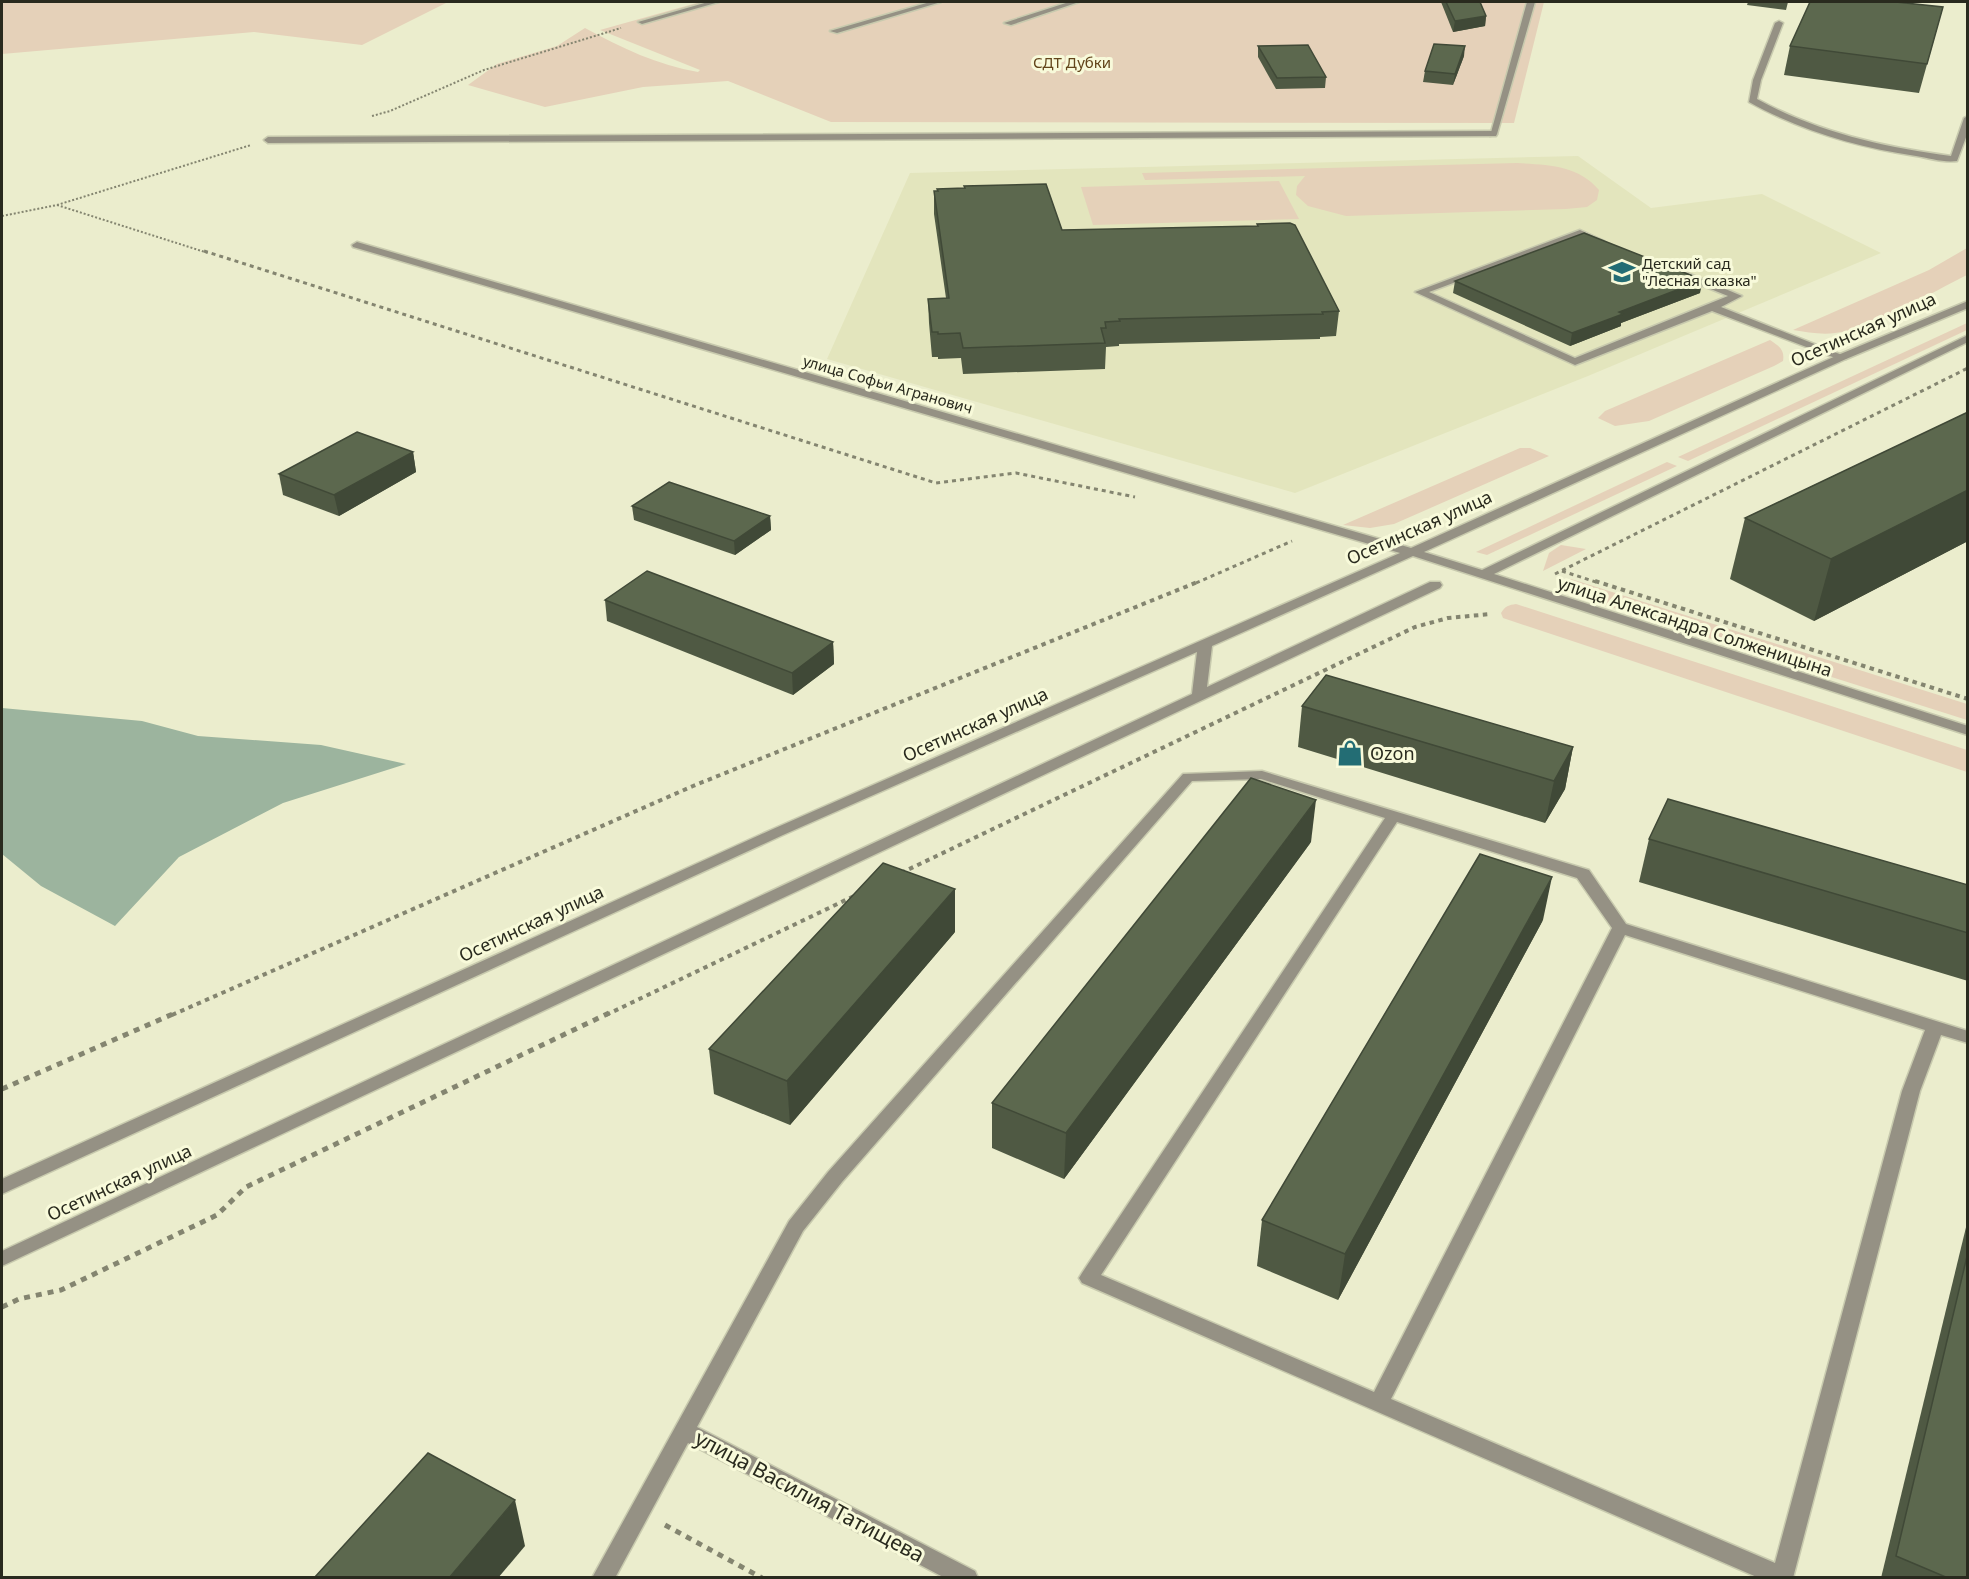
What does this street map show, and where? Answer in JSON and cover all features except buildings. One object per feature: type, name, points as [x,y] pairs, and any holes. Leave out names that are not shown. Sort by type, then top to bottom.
[{"type":"street","points":[[642,22],[715,2]]},
{"type":"street","points":[[834,31],[937,2]]},
{"type":"street","points":[[1008,23],[1075,2]]},
{"type":"street","points":[[268,140],[1492,134],[1531,2]]},
{"type":"street","points":[[1779,23],[1757,80],[1752,100],[1774,114],[1823,131],[1878,146],[1968,161]]},
{"type":"street","points":[[1953,159],[1968,118]]},
{"type":"street","points":[[1611,246],[1580,233],[1420,292],[1575,362],[1737,296],[1674,271]]},
{"type":"street","name":"улица Софьи Агранович","points":[[357,245],[1412,552]]},
{"type":"street","name":"Осетинская улица","points":[[2,1187],[756,842],[1412,552],[1842,357],[1968,304]]},
{"type":"street","points":[[1712,307],[1842,357]]},
{"type":"street","points":[[1482,575],[1968,338]]},
{"type":"street","name":"улица Александра Солженицына","points":[[1412,552],[1968,732]]},
{"type":"street","name":"Осетинская улица","points":[[2,1258],[990,792],[1199,697],[1435,585]]},
{"type":"street","points":[[1199,697],[1205,643]]},
{"type":"street","points":[[603,1578],[796,1226],[835,1178],[1188,777],[1262,775],[1583,874],[1620,928],[1968,1037]]},
{"type":"street","points":[[1394,815],[1089,1278],[1782,1577],[1911,1091],[1935,1027]]},
{"type":"street","points":[[1378,1402],[1620,928]]},
{"type":"street","name":"улица Василия Татищева","points":[[685,1431],[967,1578]]},
{"type":"path","points":[[57,205],[936,483],[1016,473],[1141,498]]},
{"type":"path","points":[[1546,578],[1968,368]]},
{"type":"path","points":[[2,1089],[693,786],[1145,605],[1325,527]]},
{"type":"path","points":[[1561,571],[1968,699]]},
{"type":"path","points":[[900,874],[1415,627],[1448,618],[1491,614]]},
{"type":"path","points":[[2,1307],[19,1299],[61,1290],[186,1230],[217,1215],[246,1188],[857,895]]},
{"type":"path","points":[[641,1512],[762,1578]]},
{"type":"shaded area","points":[[1578,156],[1651,208],[1762,194],[1881,253],[1588,376],[1295,493],[827,359],[910,173]]},
{"type":"shaded area","points":[[2,708],[142,721],[198,736],[321,745],[406,764],[283,803],[179,857],[115,926],[41,886],[2,854]]},
{"type":"green space","points":[[2,2],[448,2],[362,45],[254,32],[2,54]]},
{"type":"green space","name":"СДТ Дубки","points":[[700,2],[1544,2],[1514,123],[831,122],[728,81],[643,87],[545,107],[468,85],[497,64],[557,46],[585,28],[640,55],[698,72],[700,70],[600,30]]},
{"type":"green space","points":[[1517,163],[1551,166],[1572,171],[1591,182],[1599,190],[1597,200],[1587,207],[1566,209],[1346,216],[1308,206],[1296,195],[1297,186],[1305,176],[1145,180],[1142,173]]},
{"type":"green space","points":[[1279,181],[1299,219],[1093,225],[1081,187]]},
{"type":"green space","points":[[1967,248],[1967,275],[1883,318],[1835,333],[1793,330],[1929,270]]},
{"type":"green space","points":[[1967,323],[1967,330],[1688,461],[1678,457]]},
{"type":"green space","points":[[1770,340],[1779,346],[1783,354],[1783,361],[1774,366],[1649,421],[1615,426],[1598,418],[1605,411]]},
{"type":"green space","points":[[1520,448],[1530,448],[1549,456],[1394,524],[1370,528],[1343,525]]},
{"type":"green space","points":[[1667,462],[1677,466],[1487,555],[1476,552]]},
{"type":"green space","points":[[1561,545],[1586,549],[1543,571],[1549,553]]},
{"type":"green space","points":[[1571,579],[1967,704],[1967,720],[1592,601],[1571,593],[1559,583]]},
{"type":"green space","points":[[1516,604],[1967,750],[1967,772],[1503,618],[1501,613],[1504,609]]},
{"type":"place","name":"Детский сад \"Лесная сказка\"","points":[[1622,272]]},
{"type":"place","name":"Ozon","points":[[1350,753]]}]
